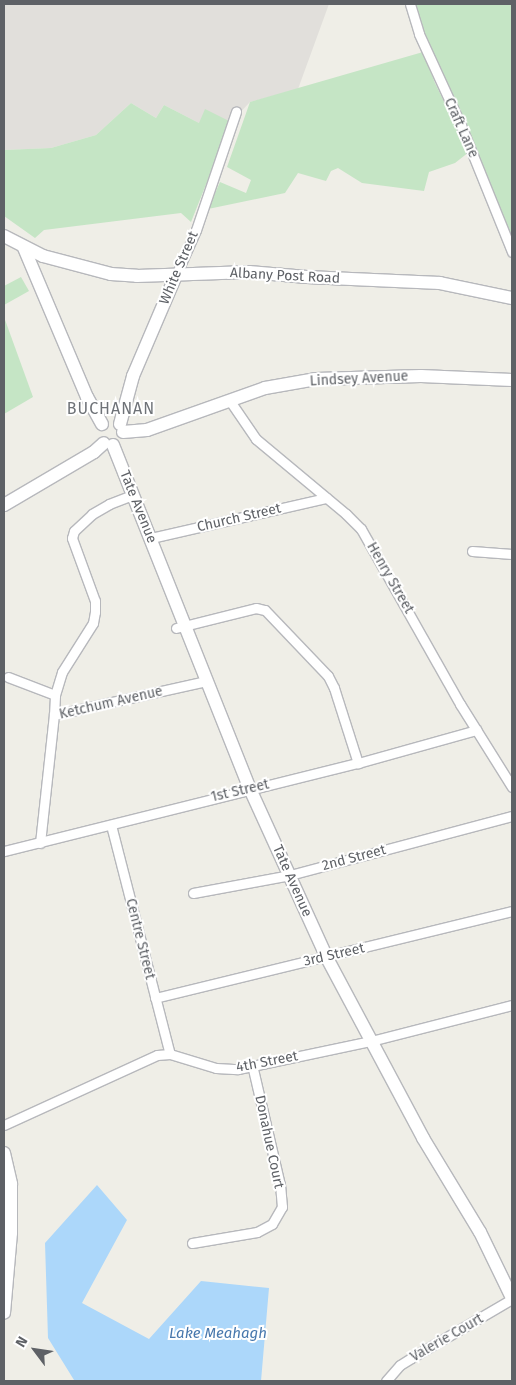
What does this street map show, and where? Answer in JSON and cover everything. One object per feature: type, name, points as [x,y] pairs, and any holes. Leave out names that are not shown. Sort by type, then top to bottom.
[{"type":"street","name":"Craft Lane","points":[[410,4],[419,34],[460,123],[512,252]]},
{"type":"street","name":"White Street","points":[[122,428],[134,376],[196,230],[236,112]]},
{"type":"street","name":"Albany Post Road","points":[[4,236],[24,248],[60,262],[102,272],[138,276],[249,272],[440,283],[512,298]]},
{"type":"street","points":[[24,248],[87,397],[102,424]]},
{"type":"street","name":"Lindsey Avenue","points":[[122,428],[147,430],[266,388],[316,379],[421,376],[512,380]]},
{"type":"street","name":"Henry Street","points":[[230,401],[256,439],[346,514],[361,529],[476,730],[512,787]]},
{"type":"street","points":[[4,505],[108,444],[122,439],[122,428],[110,420],[102,424],[98,434],[108,444]]},
{"type":"street","name":"Tate Avenue","points":[[108,444],[151,538],[181,627],[206,681],[250,789],[327,958],[423,1138],[480,1232],[512,1299]]},
{"type":"street","points":[[54,716],[55,695],[62,672],[93,623],[95,612],[95,601],[72,538],[74,531],[92,514],[109,504],[132,495]]},
{"type":"street","name":"Church Street","points":[[151,538],[326,498]]},
{"type":"street","points":[[472,551],[512,554]]},
{"type":"street","points":[[181,627],[261,608],[328,676],[334,688],[358,763]]},
{"type":"street","points":[[8,677],[55,695]]},
{"type":"street","name":"Ketchum Avenue","points":[[40,843],[54,716],[206,681]]},
{"type":"street","name":"1st Street","points":[[4,851],[358,763],[476,730]]},
{"type":"street","name":"2nd Street","points":[[193,894],[290,875],[512,816]]},
{"type":"street","name":"Centre Street","points":[[111,825],[170,1054]]},
{"type":"street","name":"3rd Street","points":[[155,998],[327,958],[512,911]]},
{"type":"street","name":"4th Street","points":[[170,1054],[216,1068],[238,1069],[371,1041],[512,1005]]},
{"type":"street","points":[[4,1125],[157,1055],[170,1054]]},
{"type":"street","name":"Donahue Court","points":[[192,1243],[257,1232],[272,1224],[282,1207],[280,1185],[252,1065]]},
{"type":"street","points":[[4,1153],[11,1194],[11,1233],[4,1313]]},
{"type":"street","name":"Valerie Court","points":[[386,1381],[406,1362],[512,1299]]},
{"type":"shaded area","points":[[4,4],[329,4],[298,89],[250,102],[231,122],[199,123],[164,105],[156,118],[131,103],[96,135],[51,148],[4,150]]},
{"type":"green space","points":[[414,4],[512,4],[512,242],[490,182],[425,39]]},
{"type":"green space","points":[[423,52],[435,83],[469,152],[455,163],[429,172],[424,191],[362,183],[338,168],[331,171],[326,181],[298,173],[285,193],[208,209],[220,182],[246,193],[251,180],[227,167],[250,102]]},
{"type":"green space","points":[[131,103],[156,118],[164,105],[199,123],[205,109],[231,122],[191,222],[181,213],[44,230],[35,238],[4,216],[4,150],[51,148],[96,135]]},
{"type":"green space","points":[[21,277],[29,291],[4,305],[4,286]]},
{"type":"green space","points":[[4,317],[33,397],[4,414]]},
{"type":"water","name":"Lake Meahagh","points":[[97,1185],[127,1220],[82,1303],[149,1339],[201,1281],[269,1288],[261,1381],[74,1380],[48,1338],[45,1243]]},
{"type":"district","name":"BUCHANAN","points":[[111,409]]}]
